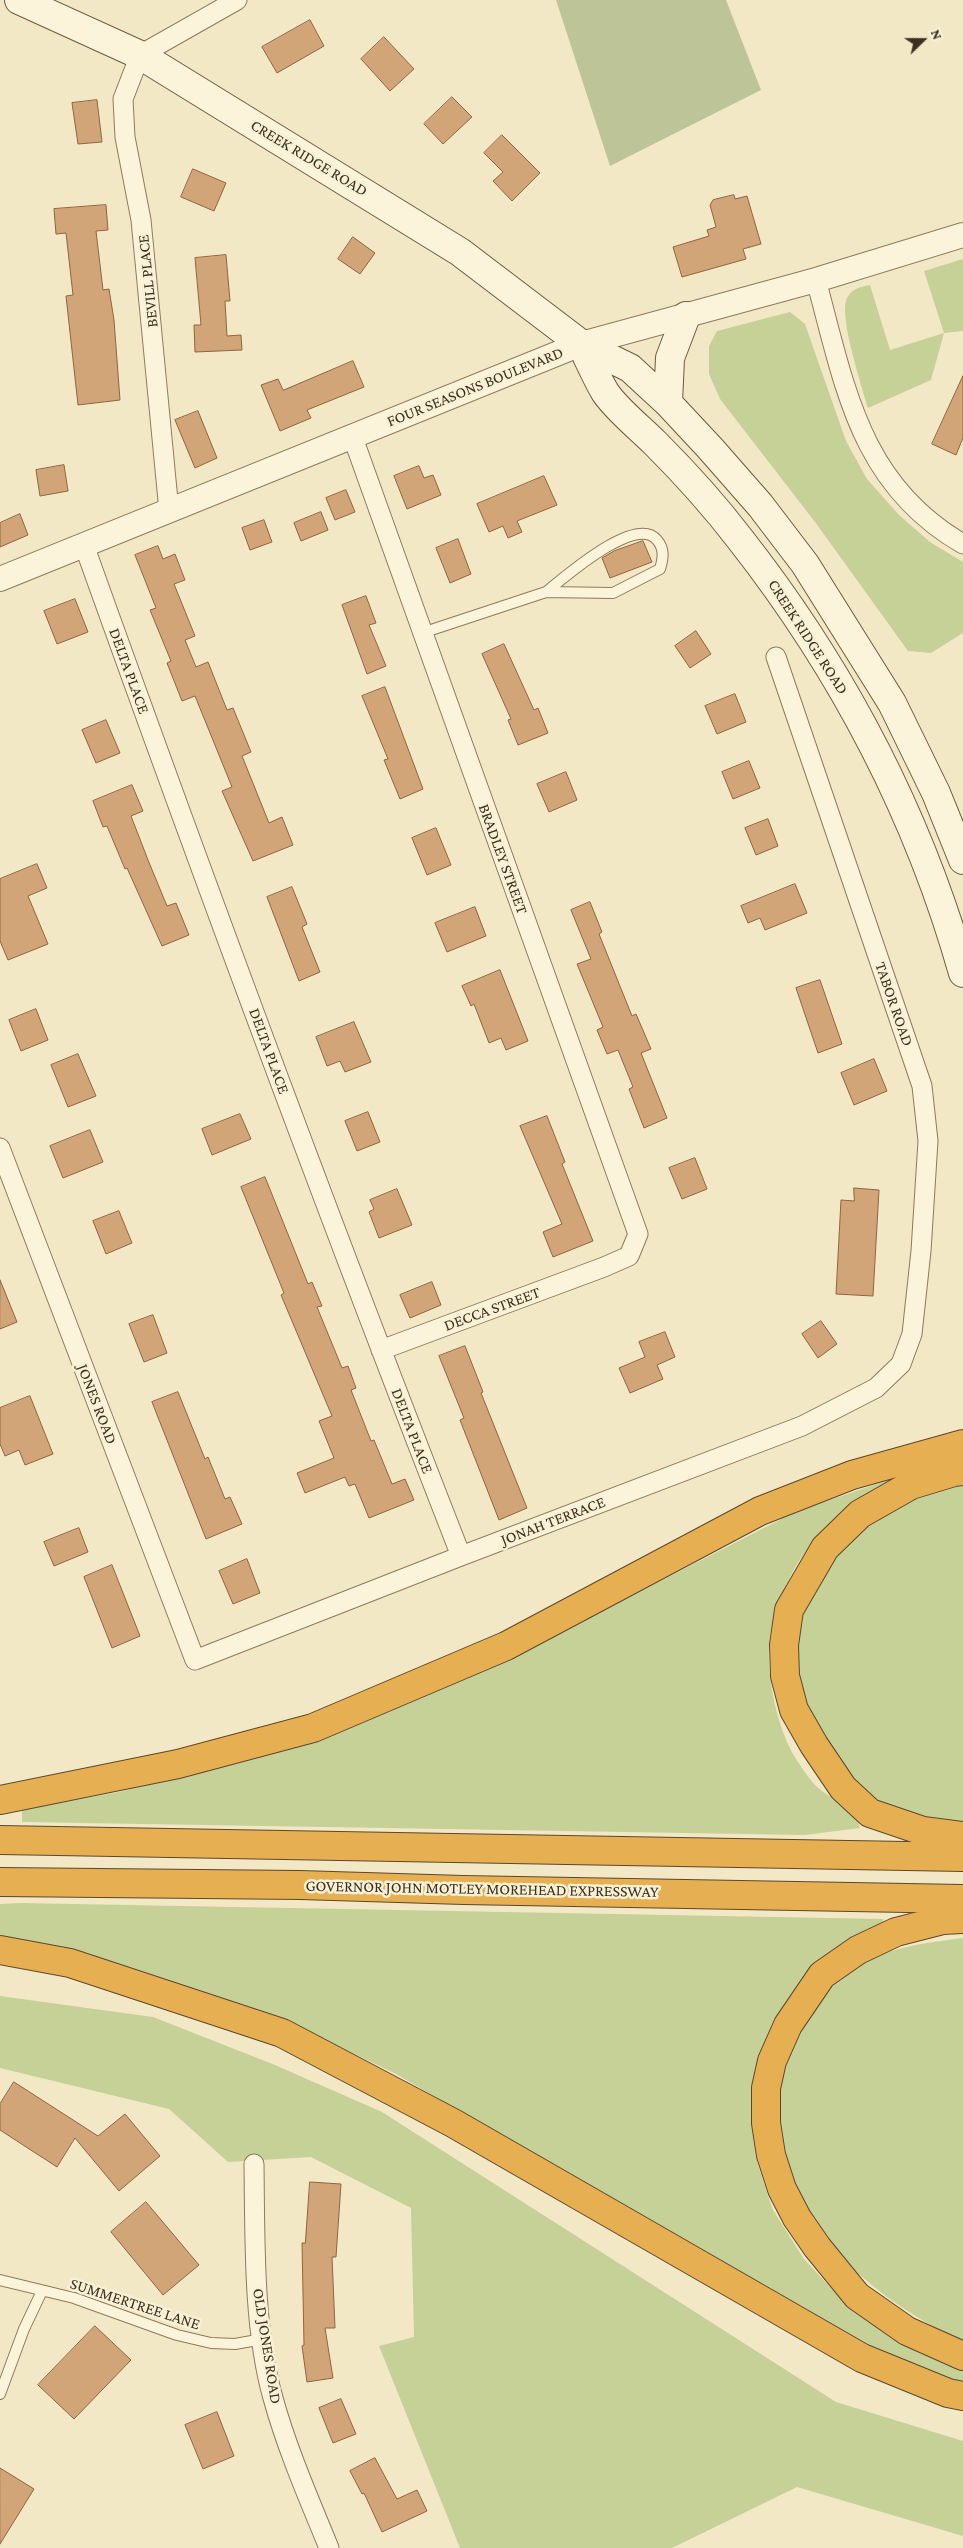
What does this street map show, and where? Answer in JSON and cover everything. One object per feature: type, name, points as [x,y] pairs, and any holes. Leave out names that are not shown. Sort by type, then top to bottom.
[{"type":"highway","points":[[0,1800],[178,1764],[313,1728],[506,1646],[760,1511],[852,1475],[963,1444]]},
{"type":"highway","points":[[963,1471],[954,1472],[903,1490],[860,1514],[824,1548],[789,1610],[784,1646],[785,1676],[794,1710],[814,1746],[843,1788],[870,1813],[923,1832],[963,1836]]},
{"type":"highway","points":[[0,1840],[963,1858]]},
{"type":"highway","name":"GOVERNOR JOHN MOTLEY MOREHEAD EXPRESSWAY","points":[[0,1882],[300,1885],[463,1890],[963,1899]]},
{"type":"highway","points":[[963,1919],[943,1920],[896,1932],[858,1950],[822,1975],[788,2025],[772,2061],[766,2088],[766,2106],[771,2155],[782,2189],[797,2218],[841,2280],[858,2296],[907,2331],[963,2356]]},
{"type":"highway","points":[[0,1950],[70,1963],[282,2033],[453,2123],[862,2358],[948,2393],[963,2396]]},
{"type":"main road","name":"CREEK RIDGE ROAD","points":[[19,0],[140,56],[460,252],[581,344],[630,368],[668,403],[760,505],[805,564],[892,703],[936,793],[963,860]]},
{"type":"main road","points":[[668,403],[670,358],[686,316]]},
{"type":"main road","name":"CREEK RIDGE ROAD","points":[[581,344],[606,393],[678,467],[739,538],[791,607],[840,684],[877,749],[915,833],[950,925],[963,973]]},
{"type":"street","points":[[140,56],[238,0]]},
{"type":"street","name":"BEVILL PLACE","points":[[140,56],[123,99],[125,137],[141,220],[170,511]]},
{"type":"street","name":"FOUR SEASONS BOULEVARD","points":[[0,579],[581,344],[816,280],[963,235]]},
{"type":"street","points":[[816,280],[849,399],[867,446],[882,472],[904,497],[932,522],[963,544]]},
{"type":"street","name":"BRADLEY STREET","points":[[352,436],[638,1234],[629,1256],[604,1267]]},
{"type":"street","name":"DELTA PLACE","points":[[84,545],[160,758],[460,1556]]},
{"type":"street","name":"TABOR ROAD","points":[[776,656],[922,1086],[928,1141],[921,1251],[912,1334],[901,1364]]},
{"type":"street","name":"JONES ROAD","points":[[0,1148],[196,1660]]},
{"type":"street","name":"DECCA STREET","points":[[381,1350],[604,1267]]},
{"type":"street","name":"JONAH TERRACE","points":[[196,1660],[460,1556],[802,1426],[876,1388],[901,1364]]},
{"type":"street","name":"OLD JONES ROAD","points":[[254,2164],[256,2268],[263,2339],[273,2397],[329,2548]]},
{"type":"lane","points":[[422,633],[546,592],[601,550],[641,533],[654,536],[661,545],[663,558],[660,570],[613,593],[546,592]]},
{"type":"lane","name":"SUMMERTREE LANE","points":[[0,2280],[74,2298],[177,2335],[211,2343],[235,2344],[263,2339]]},
{"type":"lane","points":[[0,2394],[24,2329],[42,2291]]},
{"type":"green space","points":[[556,0],[726,0],[761,90],[610,166]]},
{"type":"green space","points":[[963,259],[963,331],[944,333],[924,271]]},
{"type":"green space","points":[[870,285],[890,350],[944,333],[931,380],[868,408],[848,334],[845,307],[851,292],[857,288]]},
{"type":"green space","points":[[790,312],[805,324],[846,441],[867,479],[899,515],[930,542],[963,562],[963,633],[931,653],[908,651],[815,522],[720,399],[709,374],[709,346],[717,331]]},
{"type":"green space","points":[[932,1465],[852,1511],[817,1537],[790,1576],[783,1591],[770,1636],[769,1665],[773,1697],[787,1741],[795,1758],[815,1785],[848,1809],[853,1814],[860,1828],[805,1835],[22,1822],[22,1810],[119,1792],[234,1762],[358,1723],[497,1665],[795,1512]]},
{"type":"green space","points":[[963,1485],[963,1825],[933,1821],[890,1807],[877,1800],[849,1779],[809,1725],[796,1662],[799,1628],[810,1597],[826,1569],[847,1544],[873,1523],[901,1506],[931,1493]]},
{"type":"green space","points":[[0,1904],[883,1919],[885,1927],[815,1966],[787,2000],[767,2040],[753,2120],[758,2165],[773,2210],[804,2259],[843,2301],[963,2369],[963,2382],[926,2371],[891,2357],[822,2323],[396,2074],[298,2027],[135,1970],[0,1939]]},
{"type":"green space","points":[[963,1938],[963,2342],[931,2325],[886,2296],[858,2274],[824,2239],[810,2219],[789,2174],[779,2127],[779,2102],[782,2078],[791,2050],[819,2003],[842,1976],[863,1963],[890,1952],[917,1945]]},
{"type":"green space","points":[[0,1996],[153,2017],[275,2065],[382,2112],[836,2402],[963,2441],[963,2536],[797,2487],[672,2548],[460,2548],[379,2346],[414,2337],[411,2208],[311,2157],[228,2162],[169,2109],[0,2068]]},
{"type":"building","points":[[310,20],[324,46],[277,73],[262,47]]},
{"type":"building","points":[[384,37],[414,69],[390,91],[361,59]]},
{"type":"building","points":[[452,97],[472,117],[443,144],[424,124]]},
{"type":"building","points":[[97,100],[102,142],[78,144],[72,103]]},
{"type":"building","points":[[502,135],[540,173],[512,201],[493,181],[503,172],[484,153]]},
{"type":"building","points":[[193,169],[226,183],[214,211],[181,197]]},
{"type":"building","points":[[734,195],[735,199],[747,196],[761,244],[743,249],[746,259],[682,277],[673,247],[709,236],[707,230],[716,227],[710,205],[713,200]]},
{"type":"building","points":[[106,205],[108,230],[96,231],[103,290],[109,289],[114,320],[120,400],[78,405],[66,296],[73,295],[66,233],[56,234],[54,209]]},
{"type":"building","points":[[353,237],[375,253],[360,274],[338,259]]},
{"type":"building","points":[[226,255],[230,301],[225,301],[227,336],[241,335],[242,350],[195,352],[194,325],[201,325],[195,258]]},
{"type":"building","points":[[353,361],[364,387],[307,410],[311,418],[280,431],[261,385],[278,379],[283,390]]},
{"type":"building","points":[[963,376],[963,438],[956,455],[932,444]]},
{"type":"building","points":[[198,411],[217,458],[195,468],[175,420]]},
{"type":"building","points":[[64,465],[68,491],[40,496],[36,470]]},
{"type":"building","points":[[419,466],[424,478],[433,475],[441,495],[407,509],[394,476]]},
{"type":"building","points":[[544,476],[557,505],[517,521],[522,532],[508,538],[503,526],[489,532],[477,504]]},
{"type":"building","points":[[346,490],[355,512],[335,520],[326,498]]},
{"type":"building","points":[[321,512],[328,530],[301,541],[294,523]]},
{"type":"building","points":[[20,514],[28,535],[0,547],[0,523]]},
{"type":"building","points":[[264,520],[272,542],[250,550],[242,528]]},
{"type":"building","points":[[458,539],[471,574],[450,583],[436,548]]},
{"type":"building","points":[[643,541],[652,562],[610,578],[602,558],[614,551]]},
{"type":"building","points":[[158,546],[163,559],[175,554],[185,580],[174,584],[195,636],[185,640],[196,667],[208,662],[227,710],[233,708],[251,752],[242,756],[269,823],[282,817],[293,845],[253,861],[222,791],[232,787],[195,696],[182,701],[167,663],[171,661],[150,610],[156,608],[135,555]]},
{"type":"building","points":[[366,596],[376,623],[369,625],[386,666],[367,674],[342,605]]},
{"type":"building","points":[[75,599],[88,632],[57,644],[44,611]]},
{"type":"building","points":[[696,631],[711,654],[690,668],[675,646]]},
{"type":"building","points":[[504,644],[534,710],[538,708],[548,733],[518,745],[508,720],[511,719],[482,654]]},
{"type":"building","points":[[385,687],[423,789],[400,799],[384,760],[388,759],[362,696]]},
{"type":"building","points":[[735,694],[746,722],[717,734],[705,706]]},
{"type":"building","points":[[106,720],[120,753],[96,763],[82,730]]},
{"type":"building","points":[[749,761],[760,788],[733,799],[722,772]]},
{"type":"building","points":[[566,772],[577,800],[549,812],[537,784]]},
{"type":"building","points":[[132,785],[143,811],[131,816],[167,906],[176,903],[189,935],[162,946],[127,868],[125,869],[107,826],[103,827],[93,801]]},
{"type":"building","points":[[768,819],[778,846],[756,855],[745,828]]},
{"type":"building","points":[[436,828],[451,865],[427,875],[412,838]]},
{"type":"building","points":[[37,864],[47,888],[28,896],[48,944],[8,960],[0,941],[0,879]]},
{"type":"building","points":[[795,884],[807,913],[765,930],[760,918],[748,923],[741,906]]},
{"type":"building","points":[[292,887],[307,924],[302,927],[320,972],[299,981],[267,897]]},
{"type":"building","points":[[590,902],[602,932],[599,934],[632,1016],[636,1014],[651,1049],[641,1053],[667,1118],[644,1128],[629,1089],[633,1087],[618,1050],[607,1054],[597,1030],[603,1027],[577,964],[591,959],[571,910]]},
{"type":"building","points":[[475,907],[486,936],[447,952],[435,923]]},
{"type":"building","points":[[500,970],[528,1041],[506,1050],[501,1038],[489,1043],[474,1004],[471,1006],[462,986]]},
{"type":"building","points":[[820,980],[842,1044],[818,1053],[796,988]]},
{"type":"building","points":[[36,1009],[48,1040],[21,1051],[9,1020]]},
{"type":"building","points":[[354,1022],[371,1062],[345,1072],[340,1061],[327,1066],[316,1037]]},
{"type":"building","points":[[78,1054],[96,1096],[68,1107],[51,1065]]},
{"type":"building","points":[[874,1059],[887,1091],[854,1105],[841,1073]]},
{"type":"building","points":[[368,1112],[380,1142],[357,1151],[345,1121]]},
{"type":"building","points":[[240,1114],[251,1139],[212,1155],[202,1129]]},
{"type":"building","points":[[547,1116],[565,1162],[562,1164],[593,1241],[553,1257],[543,1232],[562,1224],[520,1126]]},
{"type":"building","points":[[90,1130],[103,1162],[63,1178],[50,1146]]},
{"type":"building","points":[[695,1158],[707,1189],[682,1199],[669,1168]]},
{"type":"building","points":[[265,1177],[308,1284],[312,1282],[322,1306],[317,1307],[342,1368],[348,1366],[356,1388],[351,1390],[371,1441],[374,1440],[392,1484],[405,1479],[414,1500],[369,1518],[355,1484],[349,1486],[345,1477],[305,1493],[297,1473],[334,1458],[319,1421],[332,1416],[281,1295],[284,1293],[241,1187]]},
{"type":"building","points":[[854,1188],[879,1190],[873,1296],[836,1294],[841,1200],[854,1201]]},
{"type":"building","points":[[397,1189],[412,1225],[379,1238],[369,1212],[374,1209],[370,1200]]},
{"type":"building","points":[[119,1211],[132,1243],[106,1254],[93,1221]]},
{"type":"building","points":[[0,1280],[17,1322],[0,1329]]},
{"type":"building","points":[[432,1282],[441,1305],[410,1318],[400,1295]]},
{"type":"building","points":[[153,1315],[167,1353],[144,1362],[129,1324]]},
{"type":"building","points":[[821,1321],[837,1344],[818,1358],[802,1334]]},
{"type":"building","points":[[665,1332],[675,1357],[657,1365],[663,1379],[630,1393],[619,1368],[645,1357],[639,1342]]},
{"type":"building","points":[[465,1346],[483,1392],[481,1393],[527,1508],[499,1520],[460,1420],[464,1418],[439,1356]]},
{"type":"building","points":[[178,1392],[205,1459],[208,1457],[225,1499],[230,1497],[242,1524],[206,1539],[152,1402]]},
{"type":"building","points":[[30,1396],[53,1454],[25,1465],[19,1450],[5,1456],[0,1444],[0,1408]]},
{"type":"building","points":[[79,1528],[88,1552],[54,1566],[44,1542]]},
{"type":"building","points":[[247,1559],[260,1593],[233,1604],[219,1571]]},
{"type":"building","points":[[112,1565],[140,1636],[112,1648],[84,1577]]},
{"type":"building","points":[[14,2082],[98,2136],[125,2114],[160,2156],[119,2191],[75,2138],[57,2167],[0,2130],[0,2104]]},
{"type":"building","points":[[310,2182],[341,2184],[336,2257],[332,2257],[335,2328],[325,2328],[333,2378],[307,2382],[302,2346],[304,2345],[302,2243],[305,2243]]},
{"type":"building","points":[[146,2202],[199,2265],[163,2295],[111,2232]]},
{"type":"building","points":[[95,2326],[131,2360],[74,2419],[38,2385]]},
{"type":"building","points":[[341,2399],[356,2434],[333,2443],[319,2408]]},
{"type":"building","points":[[217,2412],[234,2456],[203,2469],[185,2425]]},
{"type":"building","points":[[375,2458],[397,2499],[417,2490],[427,2511],[382,2532],[364,2493],[362,2494],[350,2471]]},
{"type":"building","points":[[0,2468],[34,2489],[0,2544]]}]
